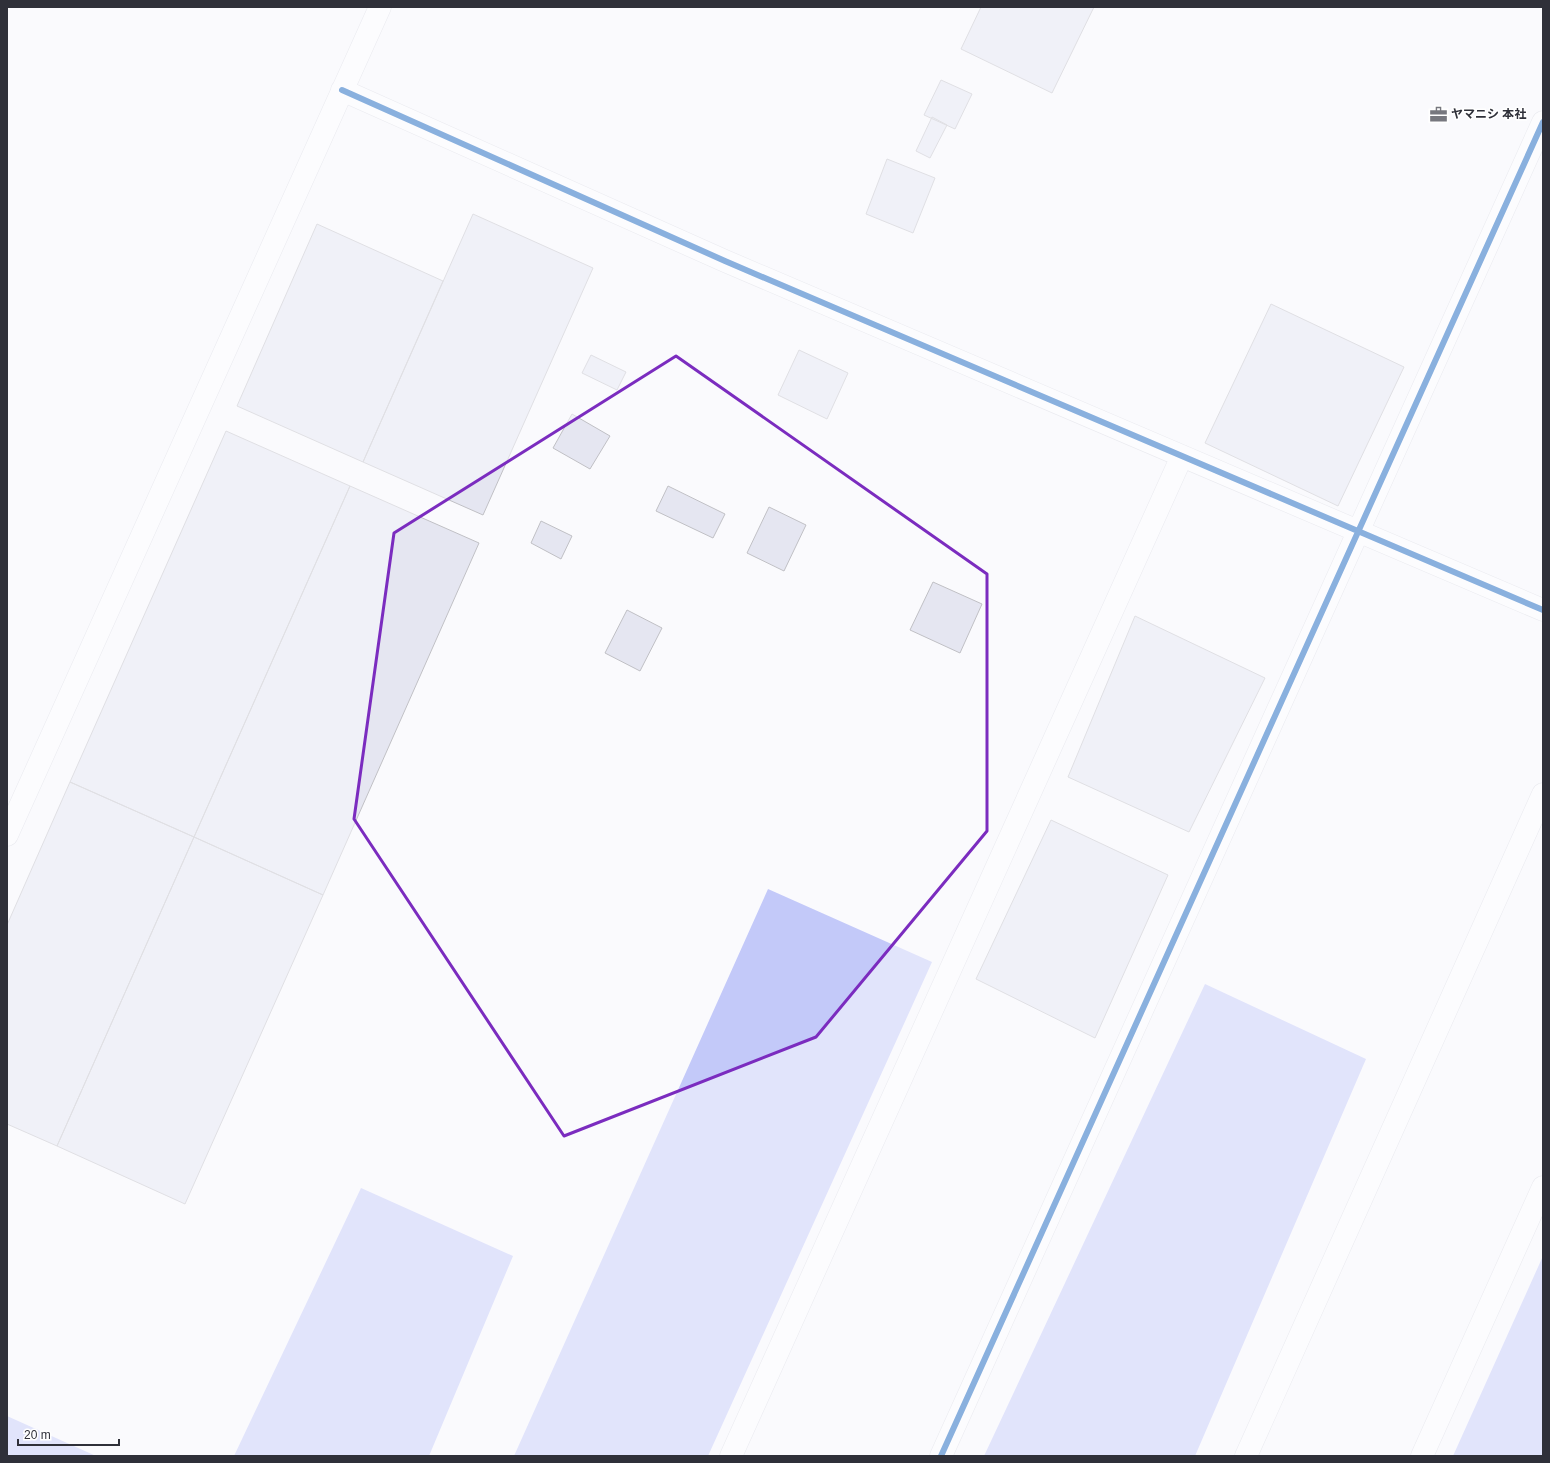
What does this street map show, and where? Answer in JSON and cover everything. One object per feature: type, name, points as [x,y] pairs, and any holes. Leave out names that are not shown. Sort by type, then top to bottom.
[{"type":"street","points":[[7,835],[380,7]]},
{"type":"street","points":[[342,90],[725,262],[1543,610]]},
{"type":"street","points":[[941,1456],[1543,122]]},
{"type":"street","points":[[731,1456],[1182,456]]},
{"type":"street","points":[[1246,1456],[1543,794]]},
{"type":"street","points":[[1422,1456],[1543,1186]]},
{"type":"highlighted area","points":[[676,356],[987,574],[987,831],[816,1037],[564,1136],[354,819],[394,533]]},
{"type":"water","points":[[768,889],[932,962],[708,1456],[514,1456]]},
{"type":"water","points":[[1205,984],[1366,1059],[1195,1456],[984,1456]]},
{"type":"water","points":[[361,1188],[513,1256],[429,1456],[234,1456]]},
{"type":"water","points":[[1543,1256],[1543,1456],[1453,1456]]},
{"type":"water","points":[[7,1416],[96,1456],[7,1456]]},
{"type":"building","points":[[981,7],[1094,7],[1052,93],[961,49]]},
{"type":"building","points":[[941,80],[972,94],[955,129],[924,115]]},
{"type":"building","points":[[932,117],[947,125],[930,158],[916,151]]},
{"type":"building","points":[[887,159],[935,178],[913,233],[866,214]]},
{"type":"building","points":[[473,214],[593,268],[483,515],[363,462]]},
{"type":"building","points":[[317,224],[443,281],[363,462],[237,406]]},
{"type":"building","points":[[1271,304],[1404,367],[1338,506],[1205,443]]},
{"type":"building","points":[[799,350],[848,373],[827,419],[778,395]]},
{"type":"building","points":[[591,355],[626,372],[617,390],[582,373]]},
{"type":"building","points":[[572,414],[610,436],[590,469],[553,448]]},
{"type":"building","points":[[226,431],[350,486],[194,837],[70,782]]},
{"type":"building","points":[[350,486],[479,543],[323,895],[194,837]]},
{"type":"building","points":[[668,486],[725,514],[713,538],[656,511]]},
{"type":"building","points":[[769,507],[806,525],[784,571],[747,553]]},
{"type":"building","points":[[541,521],[572,536],[561,559],[531,543]]},
{"type":"building","points":[[933,582],[982,604],[960,653],[910,630]]},
{"type":"building","points":[[627,610],[662,628],[640,671],[605,653]]},
{"type":"building","points":[[1135,616],[1265,678],[1189,832],[1068,777]]},
{"type":"building","points":[[70,782],[194,837],[57,1146],[7,1124],[7,925]]},
{"type":"building","points":[[1051,820],[1168,875],[1095,1038],[976,979]]},
{"type":"building","points":[[194,837],[323,895],[185,1204],[57,1146]]},
{"type":"cycle path","points":[[342,90],[725,261],[1543,610]]},
{"type":"cycle path","points":[[941,1456],[1543,122]]},
{"type":"place","name":"ヤマニシ 本社","points":[[1438,114]]}]
